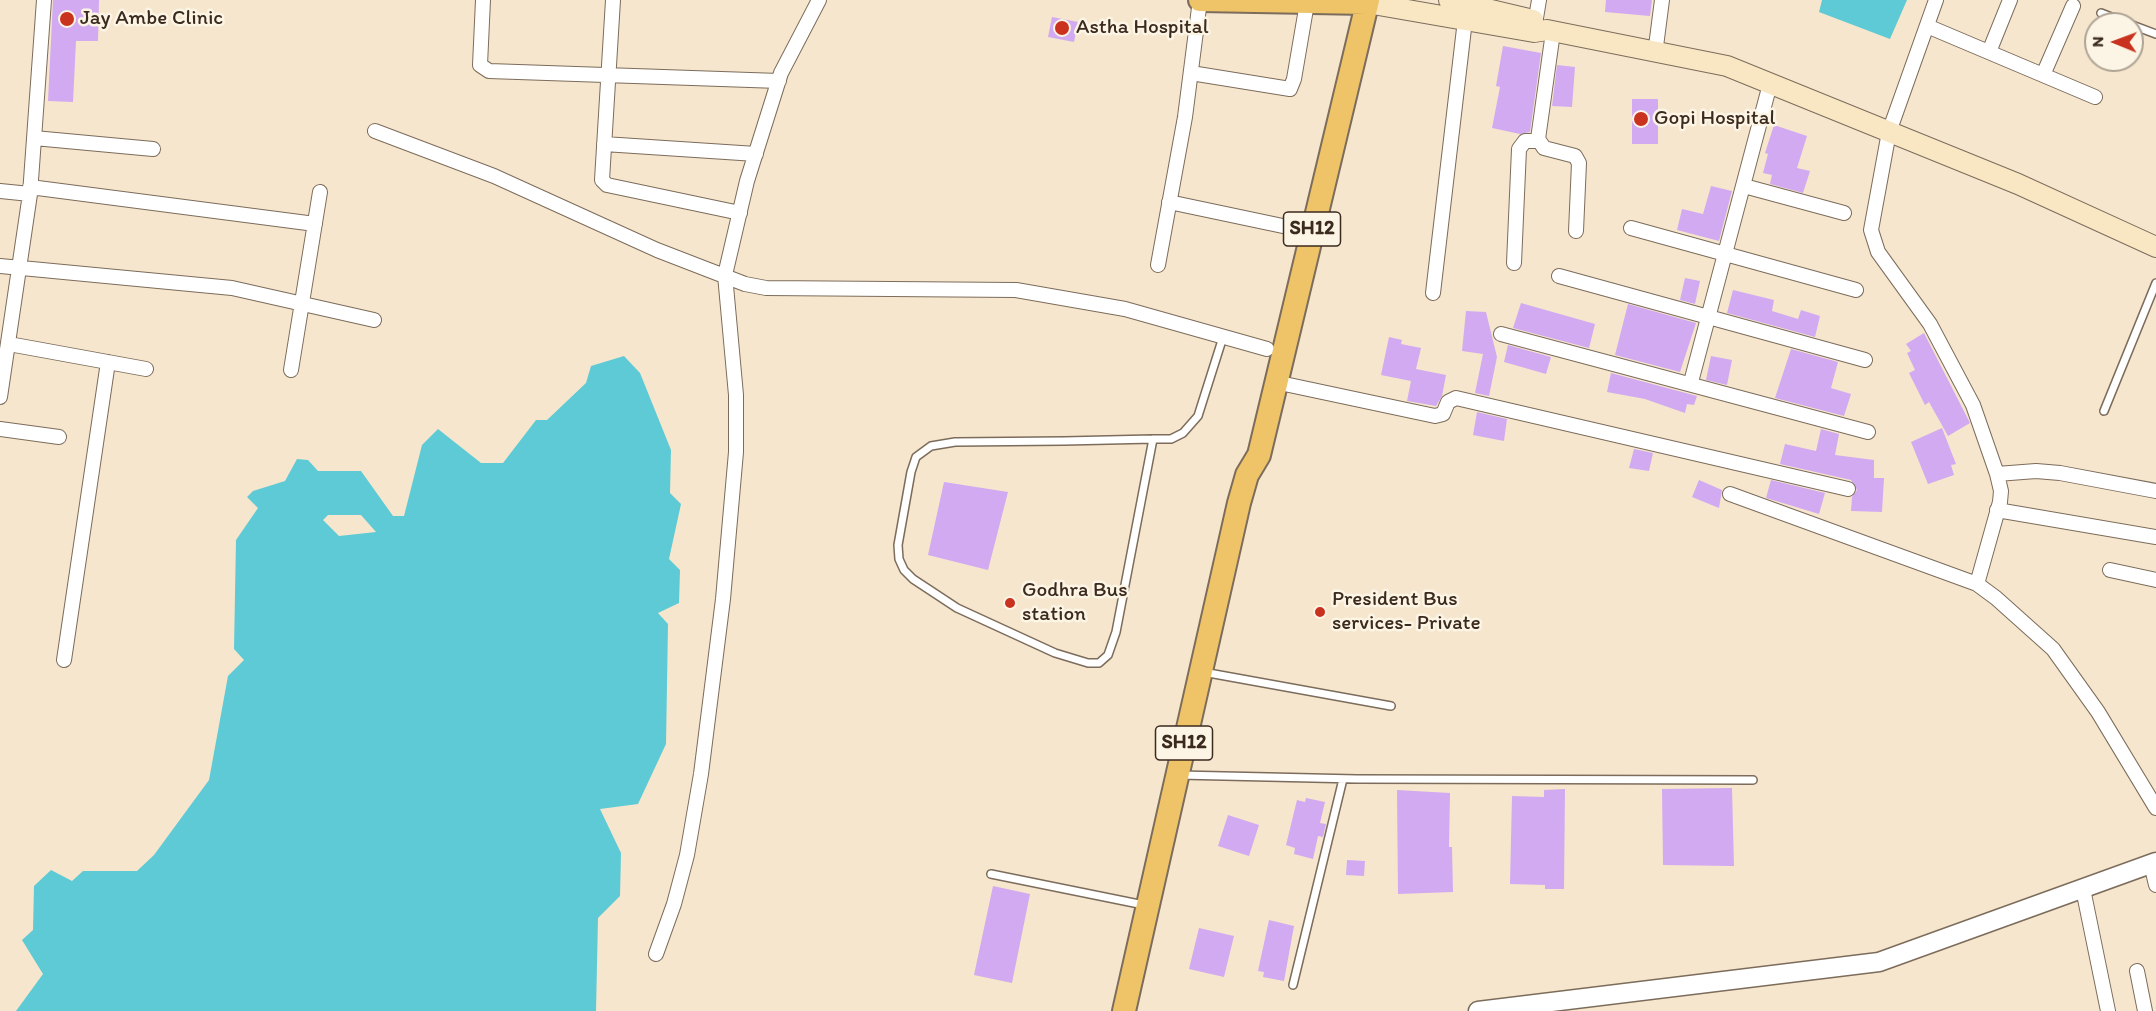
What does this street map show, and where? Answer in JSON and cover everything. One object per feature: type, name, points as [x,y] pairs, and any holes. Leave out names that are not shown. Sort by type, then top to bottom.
[{"type":"main road","points":[[1200,0],[1307,3],[1360,1],[1465,20],[1542,29]]},
{"type":"main road","points":[[1449,0],[1542,29],[1655,54],[1727,66],[2018,184],[2156,247]]},
{"type":"main road","name":"SH12","points":[[1124,1011],[1246,475],[1244,450],[1267,349],[1297,229],[1360,1]]},
{"type":"main road","name":"SH12","points":[[1246,475],[1259,455],[1360,1]]},
{"type":"street","points":[[0,397],[30,191],[44,0]]},
{"type":"street","points":[[483,0],[480,60],[483,69],[489,71],[779,81]]},
{"type":"street","points":[[614,0],[601,177],[607,185],[740,213]]},
{"type":"street","points":[[656,954],[674,904],[687,855],[701,774],[723,599],[736,452],[736,395],[725,275],[756,153],[779,81],[792,48],[819,0]]},
{"type":"street","points":[[1158,265],[1191,73],[1200,0]]},
{"type":"street","points":[[1539,0],[1542,29],[1539,141],[1544,148],[1575,156],[1579,163],[1576,231]]},
{"type":"street","points":[[1655,54],[1662,0]]},
{"type":"street","points":[[1936,0],[1889,132],[1872,215],[1873,242],[1935,334],[1973,405],[1997,474],[2001,491],[1977,584]]},
{"type":"street","points":[[1989,52],[2010,0]]},
{"type":"street","points":[[1191,73],[1290,89],[1294,79],[1307,3]]},
{"type":"street","points":[[2043,75],[2073,6]]},
{"type":"street","points":[[1433,292],[1465,20]]},
{"type":"street","points":[[1927,26],[2095,97]]},
{"type":"street","points":[[1691,382],[1727,254],[1770,84]]},
{"type":"street","points":[[375,131],[494,176],[657,250],[766,288],[1016,290],[1125,309],[1267,349]]},
{"type":"street","points":[[34,138],[153,149]]},
{"type":"street","points":[[1514,263],[1519,149],[1524,141],[1539,141]]},
{"type":"street","points":[[604,144],[756,153]]},
{"type":"street","points":[[1744,186],[1844,213]]},
{"type":"street","points":[[0,192],[30,191],[315,224]]},
{"type":"street","points":[[291,370],[320,192]]},
{"type":"street","points":[[1169,202],[1297,229]]},
{"type":"street","points":[[1631,228],[1856,290]]},
{"type":"street","points":[[0,266],[232,288],[374,320]]},
{"type":"street","points":[[1559,276],[1865,360]]},
{"type":"street","points":[[1501,334],[1691,382],[1868,432]]},
{"type":"street","points":[[6,349],[146,369]]},
{"type":"street","points":[[64,660],[108,362]]},
{"type":"street","points":[[1275,382],[1435,416],[1443,414],[1448,402],[1456,398],[1848,489]]},
{"type":"street","points":[[0,429],[59,437]]},
{"type":"street","points":[[1997,474],[2036,471],[2060,473],[2156,491]]},
{"type":"street","points":[[1730,494],[1977,584],[1996,598],[2053,649],[2098,712],[2156,808]]},
{"type":"street","points":[[1997,510],[2156,537]]},
{"type":"street","points":[[2110,570],[2156,580]]},
{"type":"street","points":[[1478,1011],[1879,962],[2154,863],[2156,885]]},
{"type":"street","points":[[2083,889],[2108,1011]]},
{"type":"street","points":[[2137,971],[2145,1011]]},
{"type":"lane","points":[[2104,411],[2156,283]]},
{"type":"lane","points":[[1153,439],[1116,632],[1108,656],[1099,663],[1088,663],[1055,653],[957,608],[913,579],[904,570],[899,559],[898,545],[910,472],[916,458],[931,446],[955,442],[1153,439],[1171,439],[1183,433],[1198,416],[1223,337]]},
{"type":"lane","points":[[1201,672],[1391,706]]},
{"type":"lane","points":[[1177,775],[1343,779],[1753,780]]},
{"type":"lane","points":[[1293,985],[1343,779]]},
{"type":"lane","points":[[991,874],[1147,906]]},
{"type":"water","points":[[1822,0],[1907,0],[1890,39],[1819,12]]},
{"type":"water","points":[[624,356],[640,373],[671,450],[670,493],[681,504],[669,559],[680,570],[679,603],[658,613],[668,624],[666,744],[638,804],[600,809],[621,853],[620,896],[598,918],[596,1011],[16,1011],[43,974],[22,940],[33,930],[34,886],[51,870],[72,881],[83,871],[137,871],[154,855],[209,780],[228,676],[244,660],[234,649],[236,540],[258,508],[247,497],[253,491],[285,481],[297,459],[308,460],[318,471],[361,471],[393,516],[404,516],[422,445],[438,429],[481,463],[503,463],[536,420],[547,420],[586,383],[591,366]],"holes":[[[328,515],[361,515],[376,532],[339,536],[323,520]]]},
{"type":"building","points":[[53,0],[99,0],[98,41],[76,41],[73,102],[48,101]]},
{"type":"building","points":[[1606,0],[1652,0],[1650,16],[1605,12]]},
{"type":"building","points":[[1052,17],[1078,22],[1074,42],[1048,37]]},
{"type":"building","points":[[1503,46],[1541,53],[1530,132],[1520,134],[1492,128],[1500,87],[1496,86]]},
{"type":"building","points":[[1557,65],[1575,67],[1572,107],[1552,106]]},
{"type":"building","points":[[1632,99],[1658,99],[1658,144],[1632,144]]},
{"type":"building","points":[[1774,125],[1807,136],[1797,168],[1810,171],[1803,193],[1770,184],[1772,175],[1763,173],[1768,154],[1765,153]]},
{"type":"building","points":[[1711,186],[1732,191],[1719,241],[1677,230],[1682,209],[1703,214]]},
{"type":"building","points":[[1685,278],[1700,281],[1695,304],[1680,300]]},
{"type":"building","points":[[1733,290],[1774,300],[1772,311],[1798,319],[1801,310],[1820,316],[1815,337],[1727,313]]},
{"type":"building","points":[[1521,303],[1595,324],[1589,348],[1513,328]]},
{"type":"building","points":[[1628,304],[1696,323],[1680,372],[1615,355]]},
{"type":"building","points":[[1466,311],[1486,312],[1497,357],[1489,396],[1475,393],[1483,354],[1462,351]]},
{"type":"building","points":[[1924,333],[1970,423],[1948,436],[1929,402],[1925,405],[1909,373],[1915,370],[1907,353],[1911,351],[1906,344]]},
{"type":"building","points":[[1389,337],[1402,340],[1401,344],[1421,348],[1416,369],[1446,375],[1442,396],[1436,406],[1407,401],[1411,381],[1381,375]]},
{"type":"building","points":[[1508,345],[1551,357],[1546,374],[1504,362]]},
{"type":"building","points":[[1791,349],[1838,362],[1831,388],[1851,394],[1844,416],[1775,398]]},
{"type":"building","points":[[1711,356],[1732,360],[1727,385],[1706,380]]},
{"type":"building","points":[[1611,373],[1697,396],[1694,405],[1687,404],[1685,413],[1645,399],[1607,392]]},
{"type":"building","points":[[1477,412],[1507,419],[1504,441],[1473,435]]},
{"type":"building","points":[[1942,428],[1956,464],[1951,465],[1954,475],[1928,484],[1911,442]]},
{"type":"building","points":[[1821,429],[1839,434],[1835,455],[1874,460],[1874,478],[1884,478],[1882,512],[1851,511],[1852,497],[1857,490],[1851,480],[1780,464],[1785,444],[1816,451]]},
{"type":"building","points":[[1634,449],[1653,453],[1649,471],[1629,468]]},
{"type":"building","points":[[1699,480],[1722,490],[1719,508],[1692,497]]},
{"type":"building","points":[[1771,480],[1825,493],[1819,514],[1766,498]]},
{"type":"building","points":[[944,482],[1008,492],[988,570],[928,555]]},
{"type":"building","points":[[1732,788],[1734,866],[1663,865],[1662,789]]},
{"type":"building","points":[[1565,789],[1564,889],[1545,889],[1545,885],[1510,884],[1512,796],[1544,797],[1544,790]]},
{"type":"building","points":[[1397,790],[1450,793],[1449,847],[1452,847],[1453,892],[1398,894]]},
{"type":"building","points":[[1306,798],[1325,802],[1320,823],[1326,824],[1323,837],[1318,836],[1313,859],[1294,854],[1295,848],[1286,845],[1297,800],[1305,802]]},
{"type":"building","points":[[1228,815],[1259,825],[1249,856],[1218,846]]},
{"type":"building","points":[[1347,860],[1365,861],[1364,876],[1346,875]]},
{"type":"building","points":[[993,886],[1030,894],[1012,983],[974,975]]},
{"type":"building","points":[[1269,920],[1294,926],[1284,981],[1263,977],[1264,972],[1258,971]]},
{"type":"building","points":[[1199,928],[1234,936],[1224,977],[1189,969]]},
{"type":"place","name":"Jay Ambe Clinic","points":[[67,19]]},
{"type":"place","name":"Astha Hospital","points":[[1062,28]]},
{"type":"place","name":"Gopi Hospital","points":[[1641,119]]},
{"type":"place","name":"Godhra Bus station","points":[[1010,603]]},
{"type":"place","name":"President Bus services- Private","points":[[1320,612]]}]
